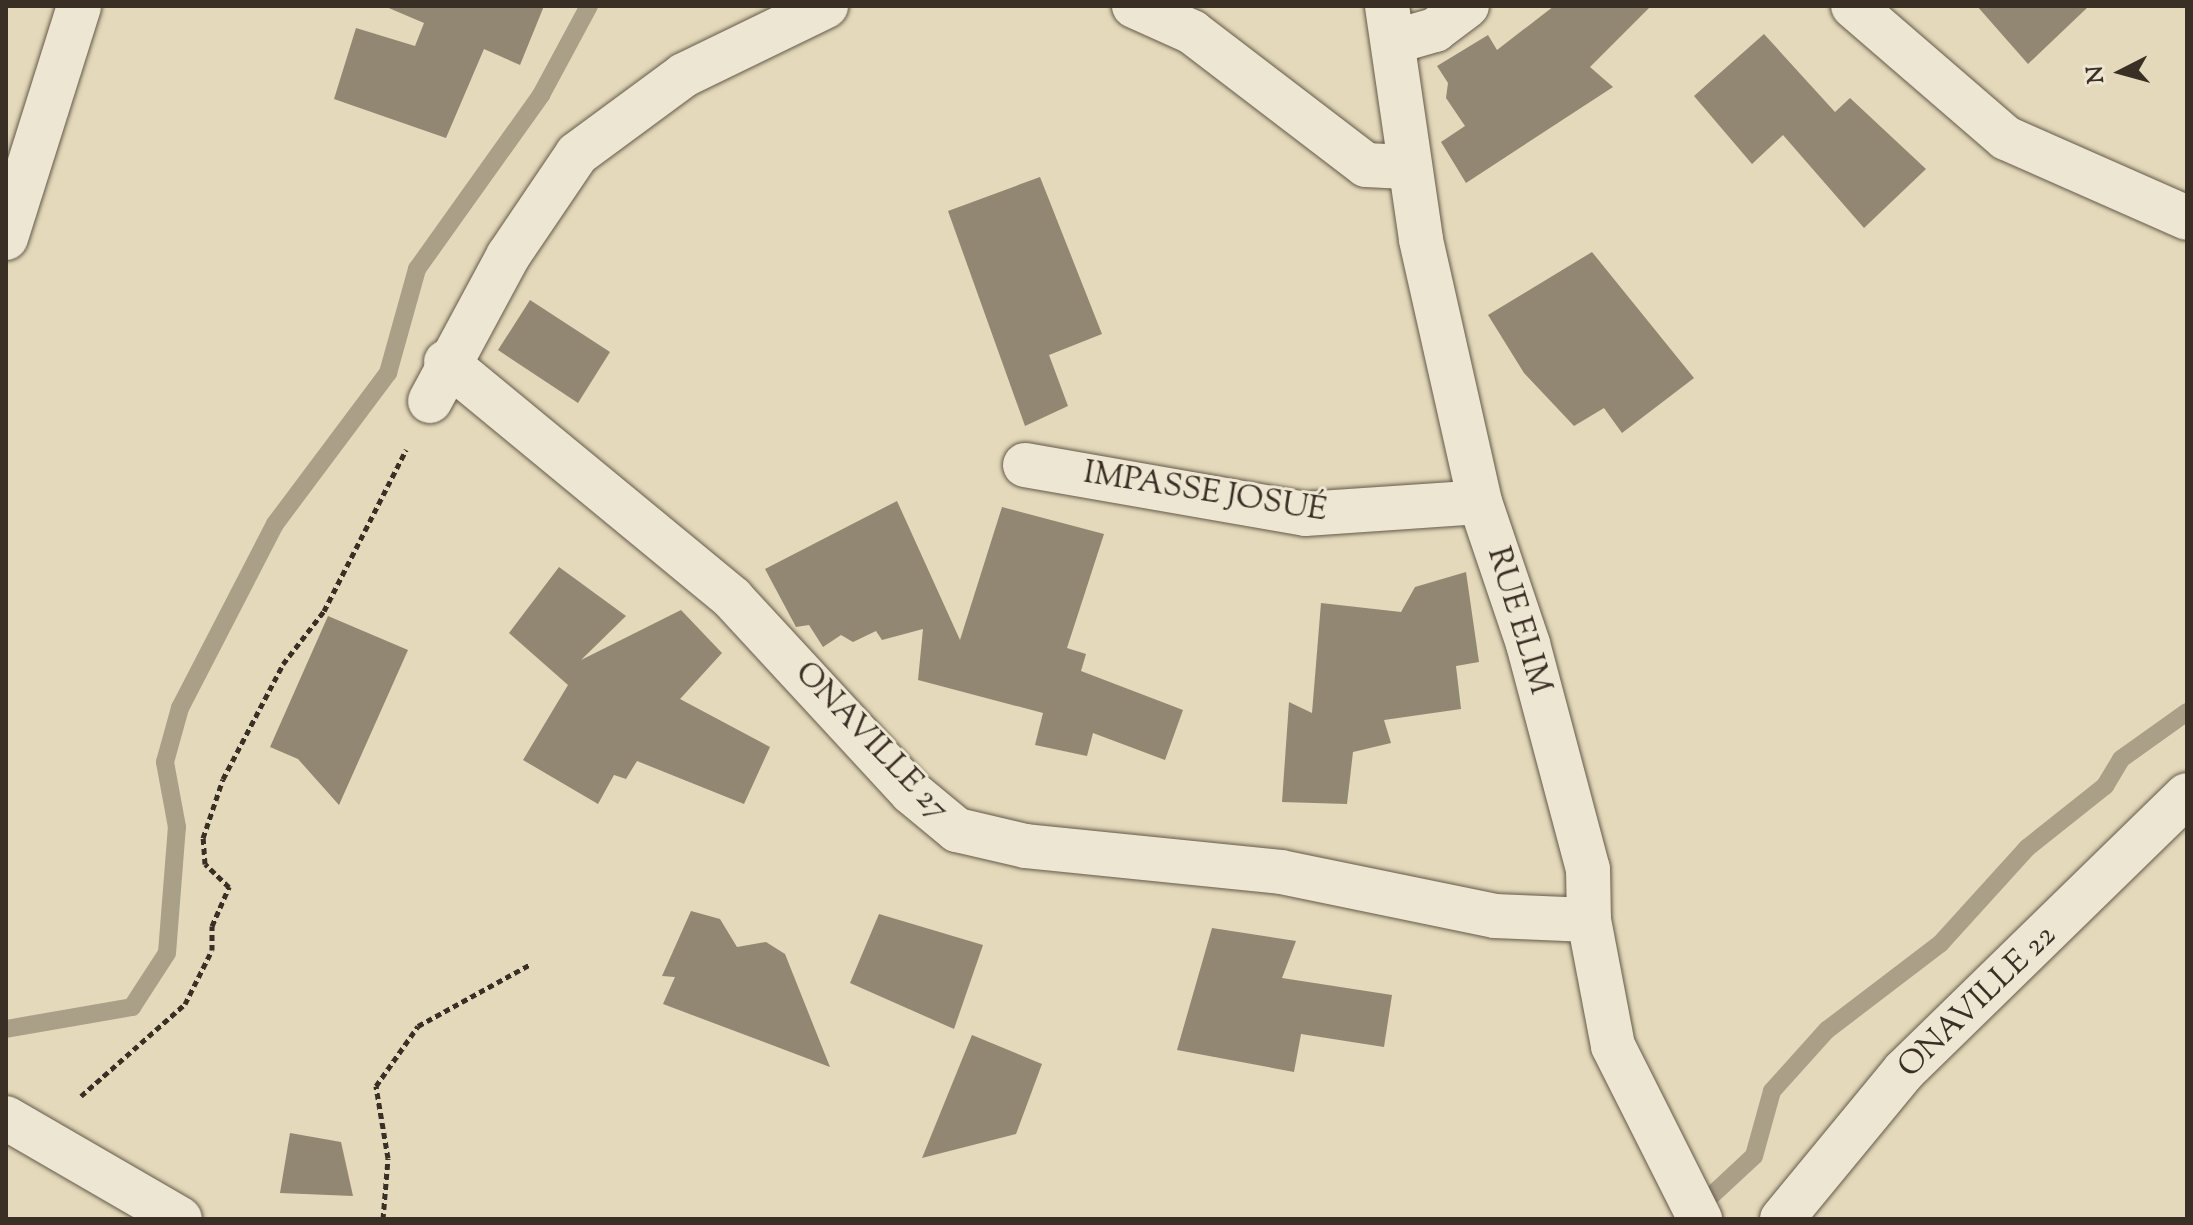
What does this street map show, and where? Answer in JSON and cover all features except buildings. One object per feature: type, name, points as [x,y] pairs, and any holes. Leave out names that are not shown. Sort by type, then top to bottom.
[{"type":"street","points":[[6,238],[79,6]]},
{"type":"street","points":[[438,382],[577,154],[684,75],[826,6]]},
{"type":"street","points":[[1134,6],[1192,32],[1366,165],[1406,167]]},
{"type":"street","points":[[1390,24],[1435,30],[1467,6]]},
{"type":"street","points":[[1853,6],[2006,138],[2187,218]]},
{"type":"street","name":"RUE ELIM","points":[[1390,24],[1406,167],[1480,502],[1528,644],[1588,869],[1589,920],[1613,1046],[1700,1219]]},
{"type":"street","name":"ONAVILLE 27","points":[[438,382],[732,598],[911,792],[957,830],[1053,849],[1281,872],[1495,916],[1589,920]]},
{"type":"street","name":"IMPASSE JOSUÉ","points":[[1025,465],[1305,514],[1480,502]]},
{"type":"street","name":"ONAVILLE 22","points":[[1782,1219],[1904,1071],[2187,795]]},
{"type":"street","points":[[6,1118],[180,1219]]},
{"type":"path","points":[[74,1097],[88,1094],[185,1004],[212,950],[212,926],[229,887],[205,864],[203,838],[223,779],[283,664],[324,611],[438,382]]},
{"type":"path","points":[[383,1219],[388,1158],[376,1086],[418,1026],[531,964]]},
{"type":"waterway","points":[[6,1029],[132,1007],[167,953],[177,827],[165,762],[180,708],[275,524],[388,373],[417,269],[541,95],[589,6]]},
{"type":"waterway","points":[[1696,1210],[1754,1156],[1772,1091],[1827,1030],[1940,944],[2027,848],[2105,786],[2121,759],[2187,712]]}]
